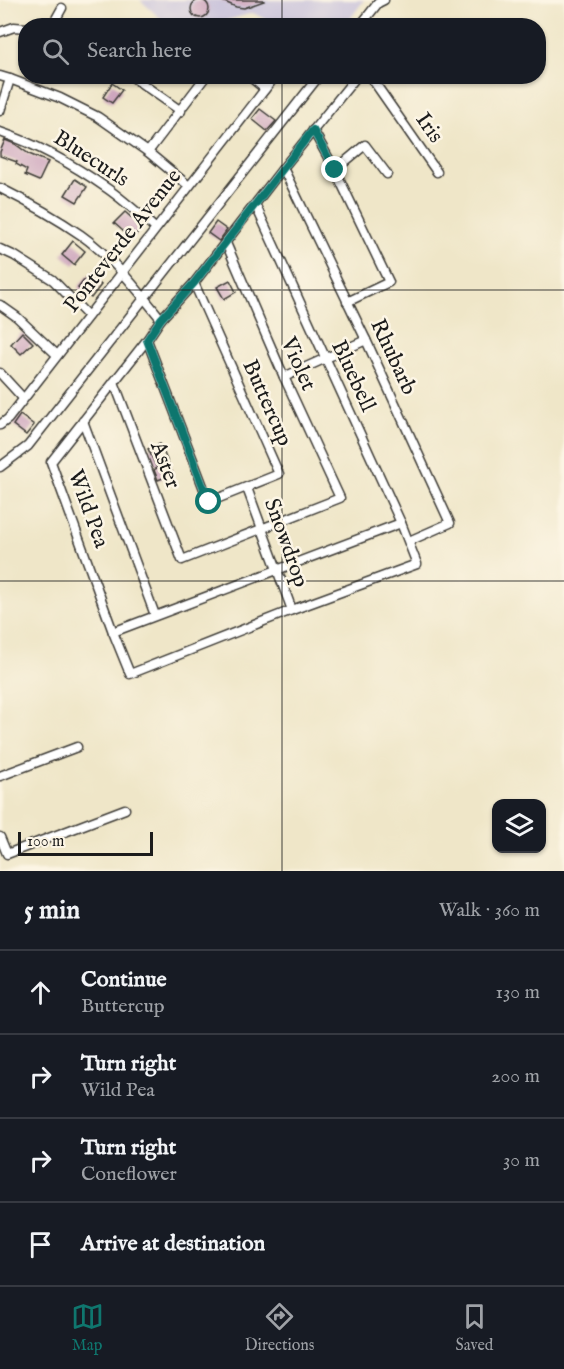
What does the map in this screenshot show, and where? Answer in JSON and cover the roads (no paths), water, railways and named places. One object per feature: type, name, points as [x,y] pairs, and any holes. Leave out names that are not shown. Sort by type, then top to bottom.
[{"type":"street","points":[[366,18],[378,3],[384,0]]},
{"type":"street","points":[[56,18],[62,8]]},
{"type":"street","points":[[0,32],[18,27]]},
{"type":"street","points":[[0,76],[18,82]]},
{"type":"street","points":[[0,111],[10,79]]},
{"type":"street","points":[[22,84],[98,117],[148,152],[189,186]]},
{"type":"street","points":[[142,84],[180,111]]},
{"type":"street","points":[[148,152],[200,84]]},
{"type":"street","points":[[259,84],[265,89]]},
{"type":"street","name":"Ponteverde Avenue","points":[[0,425],[8,418],[269,84]]},
{"type":"street","points":[[0,466],[28,446],[313,84]]},
{"type":"street","name":"Wild Pea","points":[[350,84],[194,283],[161,319],[51,462],[130,674],[417,564]]},
{"type":"street","name":"Iris","points":[[376,84],[437,172]]},
{"type":"street","points":[[313,130],[389,282],[347,302]]},
{"type":"street","name":"Bluecurls","points":[[0,132],[31,143],[75,166],[110,190],[155,228]]},
{"type":"street","points":[[335,170],[365,145],[387,174]]},
{"type":"street","name":"Rhubarb","points":[[283,168],[366,340],[450,523],[409,541]]},
{"type":"street","points":[[0,188],[46,212],[82,236],[122,271],[161,319]]},
{"type":"street","name":"Bluebell","points":[[255,204],[401,523],[417,564]]},
{"type":"street","name":"Violet","points":[[226,243],[340,498],[262,530]]},
{"type":"street","points":[[0,249],[53,280],[88,315]]},
{"type":"street","name":"Buttercup","points":[[147,340],[209,502],[279,474],[194,283]]},
{"type":"street","points":[[0,305],[57,355]]},
{"type":"street","points":[[284,377],[366,340]]},
{"type":"street","points":[[0,373],[23,398]]},
{"type":"street","name":"Aster","points":[[114,382],[182,561],[262,530]]},
{"type":"street","points":[[83,422],[155,615]]},
{"type":"street","name":"Snowdrop","points":[[247,488],[292,610]]},
{"type":"street","points":[[113,632],[401,523]]},
{"type":"street","points":[[0,776],[77,747]]},
{"type":"street","points":[[0,837],[7,854],[125,809]]}]
